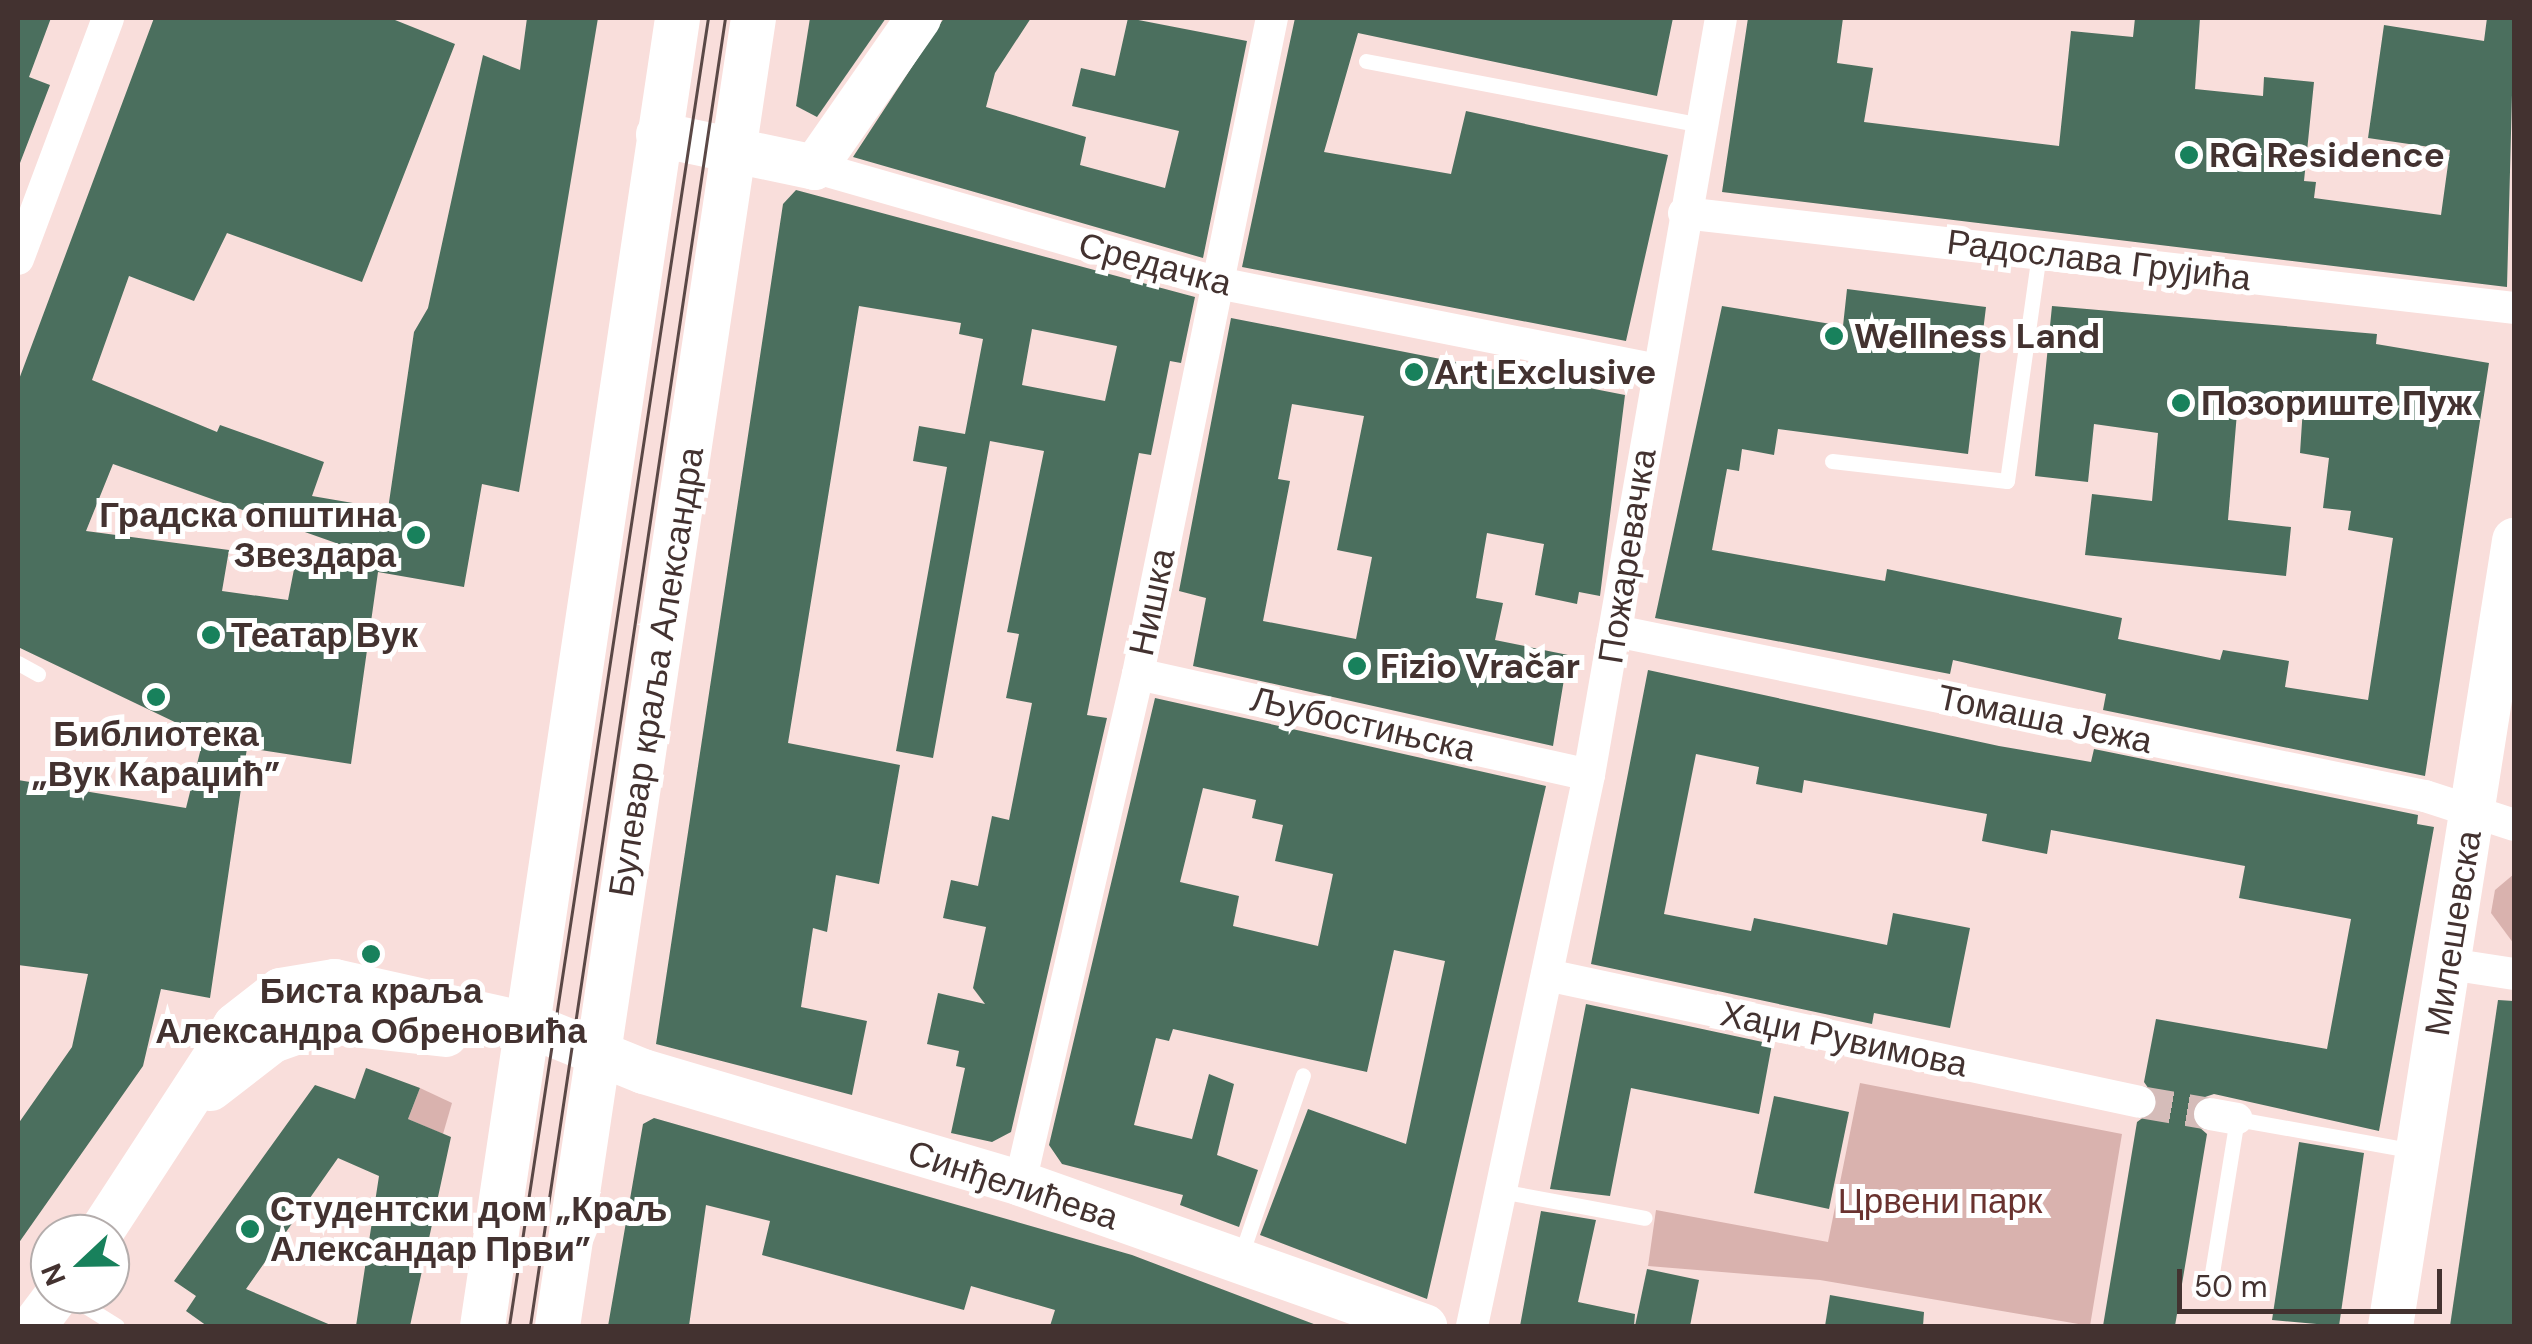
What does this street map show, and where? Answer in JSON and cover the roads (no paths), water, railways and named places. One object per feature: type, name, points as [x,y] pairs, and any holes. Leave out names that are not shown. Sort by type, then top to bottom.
[{"type":"main road","points":[[482,1326],[677,18]]},
{"type":"main road","name":"Булевар краља Александра","points":[[557,1326],[753,18]]},
{"type":"main road","points":[[814,168],[918,18]]},
{"type":"main road","name":"Средачка","points":[[658,134],[814,168]]},
{"type":"main road","name":"Милешевска","points":[[2390,1326],[2450,964],[2494,818],[2514,540]]},
{"type":"main road","name":"Синђелићева","points":[[114,1214],[184,1113],[235,1025],[291,985],[334,981],[1020,1183],[1424,1326]]},
{"type":"street","points":[[18,259],[108,18]]},
{"type":"street","name":"Нишка","points":[[1020,1183],[1138,674],[1272,18]]},
{"type":"street","name":"Пожаревачка","points":[[1472,1326],[1589,775],[1721,18]]},
{"type":"street","name":"Средачка","points":[[814,168],[1218,283],[1658,370]]},
{"type":"street","name":"Радослава Грујића","points":[[1684,213],[2514,308]]},
{"type":"street","name":"Томаша Јежа","points":[[1616,630],[2494,818]]},
{"type":"street","name":"Љубостињска","points":[[1138,674],[1589,775]]},
{"type":"street","points":[[2450,964],[2514,974]]},
{"type":"street","name":"Хаџи Рувимова","points":[[1547,975],[2140,1102]]},
{"type":"lane","points":[[1366,61],[1701,125]]},
{"type":"lane","points":[[1832,461],[2007,481],[2039,254]]},
{"type":"lane","points":[[18,663],[38,674]]},
{"type":"lane","points":[[1240,1259],[1303,1075]]},
{"type":"lane","points":[[2211,1279],[2223,1117],[2418,1152]]},
{"type":"lane","points":[[1500,1191],[1645,1218]]},
{"type":"tunnel","points":[[2140,1102],[2210,1114]]},
{"type":"tram line","points":[[509,1326],[708,18]]},
{"type":"tram line","points":[[530,1326],[725,18]]},
{"type":"place","name":"RG Residence","points":[[2189,155]]},
{"type":"place","name":"Wellness Land","points":[[1834,336]]},
{"type":"place","name":"Art Exclusive","points":[[1414,372]]},
{"type":"place","name":"Позориште Пуж","points":[[2181,403]]},
{"type":"place","name":"Градска општина Звездара","points":[[416,535]]},
{"type":"place","name":"Театар Вук","points":[[211,635]]},
{"type":"place","name":"Fizio Vračar","points":[[1357,666]]},
{"type":"place","name":"Библиотека „Вук Караџић”","points":[[156,697]]},
{"type":"place","name":"Биста краља Александра Обреновића","points":[[371,954]]},
{"type":"place","name":"Студентски дом „Краљ Александар Први”","points":[[250,1229]]},
{"type":"park label","name":"Црвени парк","points":[[1940,1201]]}]
